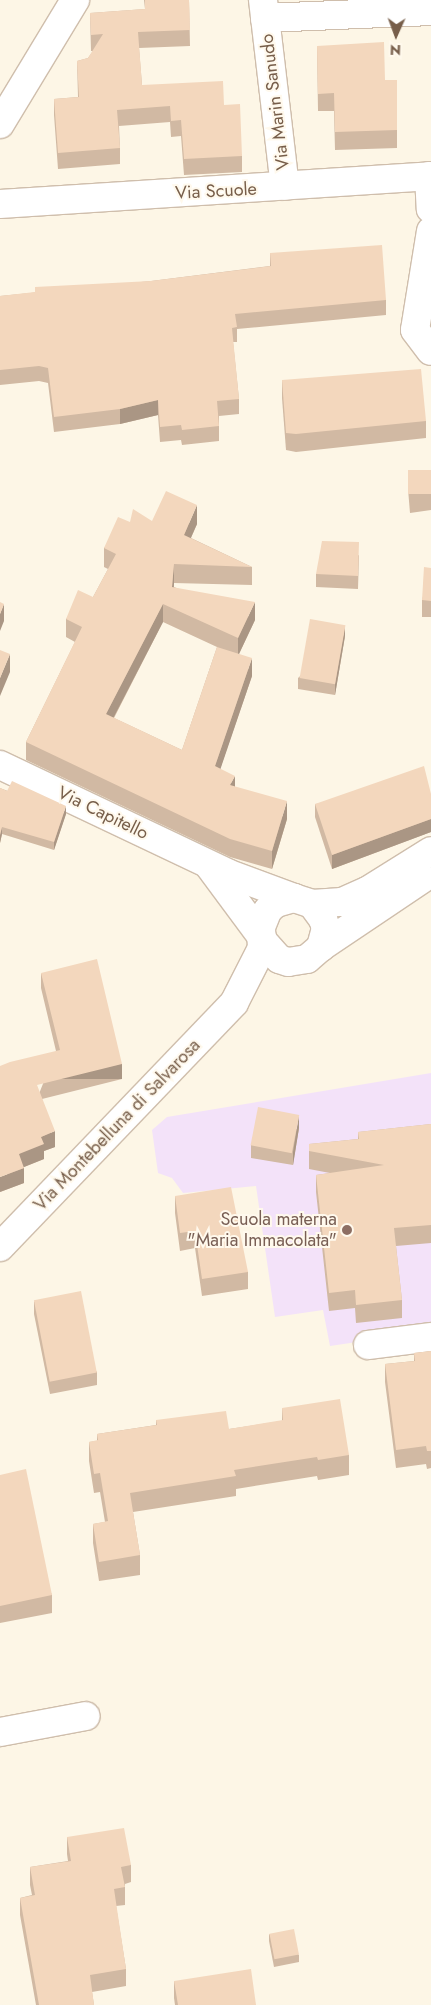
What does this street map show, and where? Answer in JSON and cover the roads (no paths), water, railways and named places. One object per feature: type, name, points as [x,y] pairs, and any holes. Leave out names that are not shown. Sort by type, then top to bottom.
[{"type":"street","points":[[0,124],[75,0]]},
{"type":"street","name":"Via Marin Sanudo","points":[[285,186],[264,9],[431,11]]},
{"type":"street","points":[[430,176],[431,209]]},
{"type":"street","name":"Via Scuole","points":[[0,204],[430,176]]},
{"type":"street","points":[[431,230],[415,330],[431,350]]},
{"type":"street","name":"Via Capitello","points":[[0,765],[206,863],[303,901]]},
{"type":"street","points":[[263,939],[261,927],[268,910],[276,903],[303,901],[342,902],[367,891],[431,852]]},
{"type":"street","points":[[206,863],[279,959],[298,962],[307,959],[321,947],[431,873]]},
{"type":"street","points":[[303,901],[324,919],[326,928],[321,947]]},
{"type":"street","name":"Via Montebelluna di Salvarosa","points":[[234,1003],[254,966],[263,939]]},
{"type":"street","name":"Via Montebelluna di Salvarosa","points":[[0,1248],[234,1003],[298,962]]},
{"type":"street","points":[[368,1346],[431,1337]]},
{"type":"street","points":[[0,1732],[86,1716]]},
{"type":"place","name":"Scuola materna \"Maria Immacolata\"","points":[[347,1230]]}]
